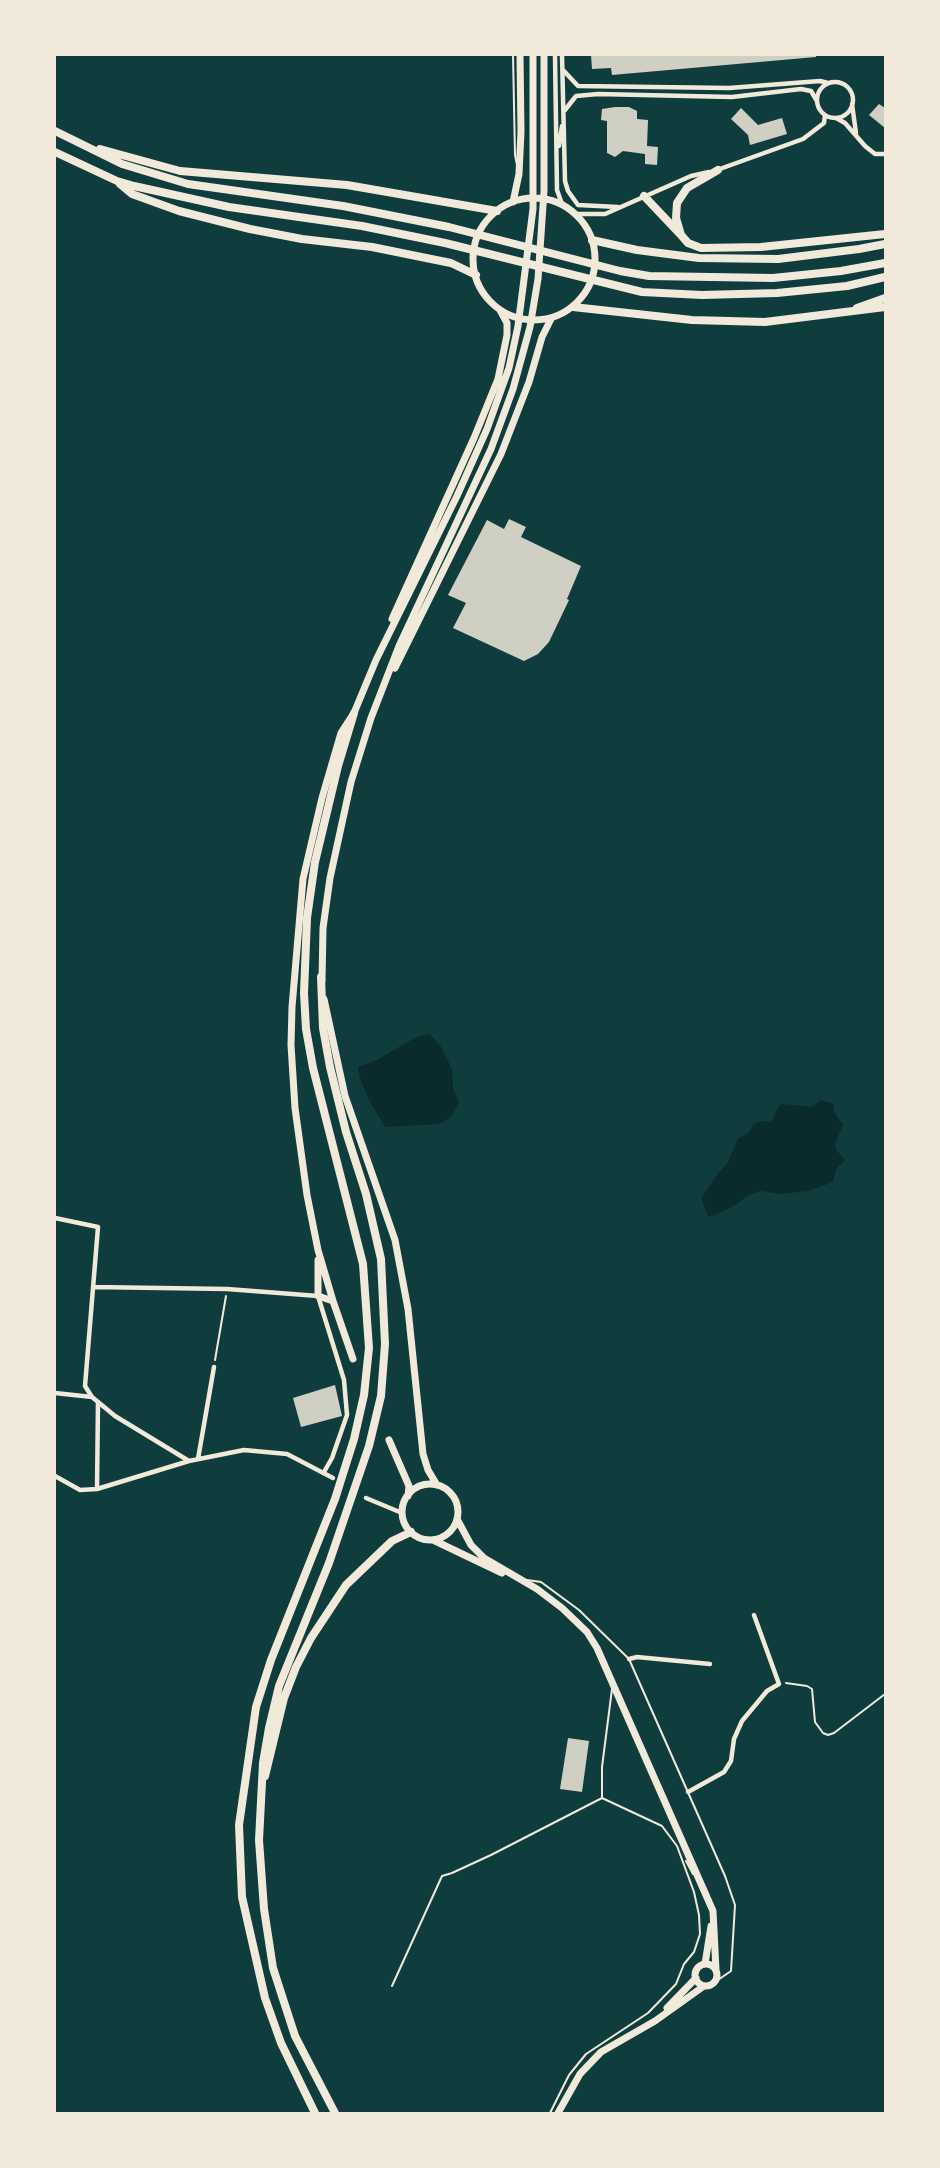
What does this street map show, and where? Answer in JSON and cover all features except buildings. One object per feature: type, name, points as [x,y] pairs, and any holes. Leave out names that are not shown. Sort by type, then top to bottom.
[{"type":"highway","points":[[55,131],[122,164],[188,184],[343,206],[449,227],[620,271],[678,278],[744,278],[840,271],[885,263]]},
{"type":"highway","points":[[81,144],[180,171],[347,185],[497,211]]},
{"type":"highway","points":[[55,152],[116,181],[229,207],[362,226],[445,243],[619,288],[665,294],[777,293],[847,286],[885,277]]},
{"type":"highway","points":[[681,235],[676,218],[677,203],[687,188],[718,170]]},
{"type":"highway","points":[[116,181],[132,194],[179,212],[259,231],[372,247],[436,260],[451,264],[476,275]]},
{"type":"highway","points":[[644,196],[688,243],[700,248],[752,248],[805,244],[885,234]]},
{"type":"highway","points":[[592,240],[637,250],[699,258],[778,259],[859,250],[885,244]]},
{"type":"highway","points":[[836,315],[885,298]]},
{"type":"highway","points":[[572,307],[636,315],[725,322],[765,322],[836,315],[885,307]]},
{"type":"highway","points":[[315,2113],[281,2043],[265,1998],[242,1897],[239,1825],[256,1707],[271,1660],[335,1499],[354,1439],[364,1395],[369,1348],[363,1264],[313,1068],[306,1029],[304,993],[308,918],[315,862],[338,766],[354,713]]},
{"type":"highway","points":[[321,977],[324,1028],[330,1067],[346,1132],[366,1194],[381,1259],[385,1344],[380,1396],[369,1446],[330,1563],[279,1686],[268,1728],[260,1792],[259,1840],[264,1909],[273,1968],[295,2036],[335,2113]]},
{"type":"highway","points":[[260,1792],[284,1698],[296,1667],[311,1638],[346,1585],[392,1541],[411,1532]]},
{"type":"main road","points":[[513,202],[518,174],[521,132],[520,55]]},
{"type":"main road","points":[[376,660],[457,496],[487,429],[510,368],[518,326],[533,208],[533,55]]},
{"type":"main road","points":[[433,1540],[448,1533],[457,1519],[458,1510],[452,1494],[437,1485],[428,1470],[423,1454],[408,1309],[395,1240],[345,1096],[329,1030],[321,977],[324,928],[330,878],[351,782],[371,718],[399,646],[491,449],[513,389],[530,327],[538,279],[544,192],[544,55]]},
{"type":"main road","points":[[354,1359],[333,1301],[318,1250],[307,1195],[294,1108],[291,1045],[294,967],[303,879],[313,833],[341,733],[354,713],[404,591],[474,438],[498,379],[507,335],[507,323],[480,287],[474,264],[476,238],[487,220],[497,211],[513,202],[524,200],[552,201],[562,204],[585,226],[592,240],[595,258],[591,276],[583,295],[572,307],[551,319],[540,322],[510,316],[499,310]]},
{"type":"main road","points":[[371,718],[501,454],[529,382],[542,337],[551,319]]},
{"type":"main road","points":[[318,1250],[318,1296],[333,1301]]},
{"type":"main road","points":[[389,1440],[409,1486],[408,1496],[402,1512],[411,1532],[417,1537],[433,1540],[484,1566],[516,1578]]},
{"type":"main road","points":[[408,1496],[421,1486],[437,1485]]},
{"type":"main road","points":[[457,1519],[471,1545],[484,1558],[537,1589],[562,1608],[587,1632],[613,1680],[713,1911],[717,1976],[715,1982],[704,1986],[655,2021],[601,2052],[580,2074],[558,2113]]},
{"type":"main road","points":[[705,1964],[713,1911]]},
{"type":"main road","points":[[705,1964],[716,1970]]},
{"type":"main road","points":[[655,2021],[696,1978],[698,1968],[705,1964]]},
{"type":"main road","points":[[696,1978],[704,1986]]},
{"type":"street","points":[[555,55],[557,190],[562,204]]},
{"type":"street","points":[[562,55],[565,110],[565,181],[568,191],[578,204],[620,206]]},
{"type":"street","points":[[563,70],[578,86],[729,88],[820,81],[828,83],[837,82],[844,85],[851,92],[856,134]]},
{"type":"street","points":[[817,100],[820,90],[828,83]]},
{"type":"street","points":[[557,162],[565,110],[576,96],[598,94],[732,97],[802,90],[811,91],[817,100],[818,106],[825,115],[846,123],[865,146],[875,154],[885,154]]},
{"type":"street","points":[[834,118],[844,115],[852,102]]},
{"type":"street","points":[[574,214],[605,214],[690,176],[718,170],[803,139],[824,123],[825,115]]},
{"type":"street","points":[[55,1218],[98,1227],[85,1386],[92,1397],[98,1402],[123,1420],[189,1461]]},
{"type":"street","points":[[94,1287],[227,1289],[318,1296],[344,1380],[347,1415],[332,1458],[324,1472]]},
{"type":"street","points":[[198,1459],[214,1367]]},
{"type":"street","points":[[55,1393],[92,1397]]},
{"type":"street","points":[[98,1402],[98,1489]]},
{"type":"street","points":[[55,1476],[66,1484],[80,1490],[98,1489],[189,1461],[244,1450],[287,1454],[333,1478]]},
{"type":"street","points":[[366,1498],[402,1512]]},
{"type":"street","points":[[688,1792],[724,1772],[731,1761],[734,1739],[742,1721],[767,1691],[779,1684],[754,1615]]},
{"type":"street","points":[[629,1659],[637,1657],[710,1664]]},
{"type":"lane","points":[[513,55],[514,155],[518,174]]},
{"type":"lane","points":[[516,1578],[541,1582],[579,1610],[629,1659],[725,1876],[735,1904],[731,1971],[715,1982]]},
{"type":"lane","points":[[602,1798],[602,1767],[613,1680]]},
{"type":"lane","points":[[602,1798],[662,1826],[677,1846],[708,1901]]},
{"type":"lane","points":[[392,1986],[442,1876],[507,1848],[602,1798]]},
{"type":"lane","points":[[550,2113],[569,2075],[586,2054],[662,2000],[676,1984],[684,1964],[694,1952],[700,1934],[699,1915],[686,1864],[677,1846]]},
{"type":"path","points":[[214,1367],[227,1289]]},
{"type":"path","points":[[779,1684],[799,1684],[812,1689],[815,1722],[823,1733],[828,1735],[840,1729],[885,1694]]},
{"type":"water","points":[[430,1034],[440,1045],[452,1069],[453,1088],[459,1102],[451,1117],[439,1124],[385,1127],[370,1102],[360,1079],[358,1067],[377,1060],[418,1036]]},
{"type":"water","points":[[821,1100],[834,1104],[834,1112],[843,1125],[835,1144],[837,1151],[845,1160],[836,1169],[833,1182],[808,1191],[780,1194],[761,1191],[749,1195],[732,1207],[708,1216],[701,1198],[727,1164],[738,1139],[749,1132],[754,1124],[760,1121],[771,1122],[779,1106],[783,1104],[811,1107]]}]
